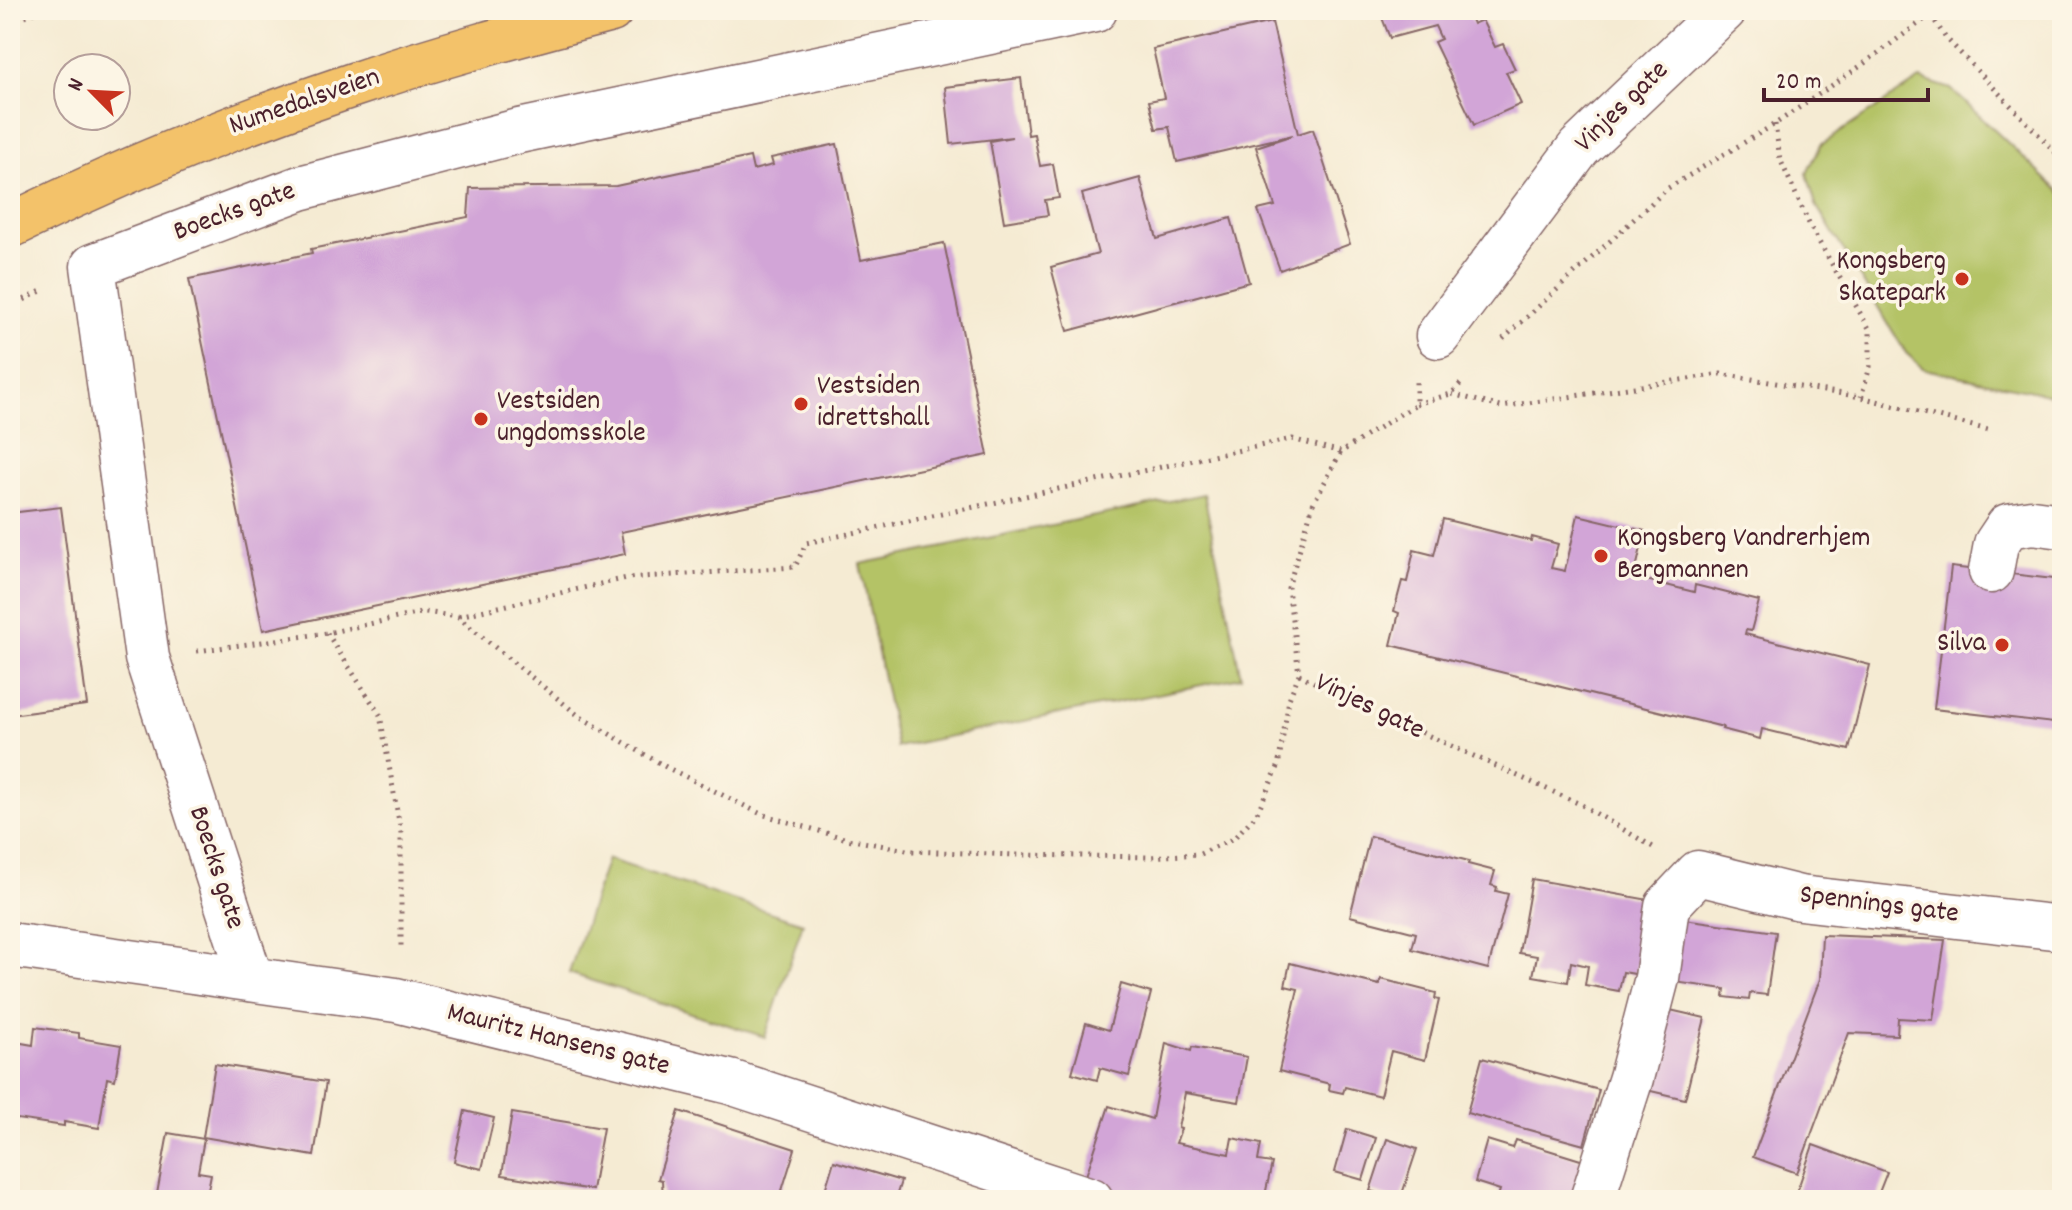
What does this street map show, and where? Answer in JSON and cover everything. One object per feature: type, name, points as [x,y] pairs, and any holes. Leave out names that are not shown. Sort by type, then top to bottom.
[{"type":"main road","name":"Numedalsveien","points":[[10,226],[235,127],[354,84],[611,10]]},
{"type":"street","name":"Boecks gate","points":[[251,979],[147,658],[93,266],[300,188],[519,131],[1095,10]]},
{"type":"street","name":"Vinjes gate","points":[[1438,336],[1579,148],[1724,10]]},
{"type":"street","points":[[1991,571],[1996,544],[2008,526],[2032,522],[2062,526]]},
{"type":"street","points":[[1592,1200],[1631,1078],[1657,978],[1667,906],[1698,873]]},
{"type":"street","name":"Spennings gate","points":[[1698,873],[1800,898],[2062,928]]},
{"type":"street","name":"Mauritz Hansens gate","points":[[10,945],[396,1000],[730,1082],[1091,1200]]},
{"type":"path","points":[[10,21],[43,10]]},
{"type":"path","points":[[1498,344],[1668,188],[1775,124],[1937,10]]},
{"type":"path","points":[[1931,15],[1945,37],[2062,159]]},
{"type":"path","points":[[1775,124],[1780,159],[1811,228],[1870,330],[1870,367],[1861,397]]},
{"type":"path","points":[[1416,404],[1416,377],[1438,336]]},
{"type":"path","points":[[1470,374],[1451,394],[1501,407],[1721,374],[1861,397],[1992,431]]},
{"type":"path","name":"Vinjes gate","points":[[1451,394],[1416,404],[1341,452],[1313,504],[1288,588],[1299,674],[1332,692],[1580,804],[1698,873]]},
{"type":"path","points":[[147,658],[327,633],[425,612],[458,617],[627,578],[795,567],[806,543],[1292,439],[1341,452]]},
{"type":"path","points":[[458,617],[579,716],[666,767],[761,814],[847,839],[912,851],[1149,857],[1200,854],[1234,838],[1256,815],[1278,767],[1289,699],[1299,674]]},
{"type":"path","points":[[327,633],[380,715],[401,833],[403,938],[396,1000]]},
{"type":"green space","name":"Kongsberg Skatepark","points":[[1920,79],[1951,89],[2062,194],[2062,397],[1924,369],[1906,353],[1816,205],[1807,173],[1821,145]]},
{"type":"green space","points":[[1204,494],[1241,677],[897,747],[860,564]]},
{"type":"green space","points":[[607,859],[803,923],[765,1037],[569,973]]},
{"type":"building","points":[[1379,10],[1467,10],[1473,24],[1482,20],[1495,47],[1503,44],[1515,69],[1506,72],[1521,104],[1474,125],[1434,42],[1441,39],[1435,26],[1390,38]]},
{"type":"building","points":[[1272,22],[1298,134],[1313,129],[1350,244],[1280,270],[1258,210],[1275,206],[1256,147],[1293,135],[1177,162],[1169,127],[1156,129],[1149,101],[1164,98],[1153,49]]},
{"type":"building","points":[[1021,78],[1028,135],[1034,134],[1040,166],[1053,164],[1059,198],[1045,200],[1048,215],[1004,222],[990,141],[1012,137],[951,144],[945,87]]},
{"type":"building","points":[[837,144],[861,260],[944,243],[988,455],[621,532],[625,554],[263,630],[189,279],[312,253],[311,249],[468,217],[470,188],[616,186],[750,157],[753,170],[773,165],[771,158]]},
{"type":"building","points":[[1140,178],[1157,239],[1231,218],[1249,282],[1068,331],[1051,267],[1098,254],[1082,194]]},
{"type":"building","points":[[61,507],[87,705],[10,715],[10,513]]},
{"type":"building","points":[[1578,515],[1645,531],[1634,577],[1694,592],[1695,585],[1759,601],[1751,631],[1746,630],[1745,634],[1870,665],[1849,750],[1762,729],[1760,739],[1723,727],[1391,645],[1399,613],[1394,611],[1402,581],[1407,582],[1414,550],[1434,555],[1443,519],[1531,541],[1532,537],[1558,544],[1551,568],[1565,571]]},
{"type":"building","name":"Silva","points":[[1951,567],[2062,580],[2062,724],[1934,709]]},
{"type":"building","points":[[1370,836],[1469,861],[1468,864],[1495,871],[1491,885],[1497,887],[1496,891],[1508,894],[1488,969],[1412,949],[1416,933],[1350,916]]},
{"type":"building","points":[[1532,879],[1649,900],[1635,974],[1623,972],[1619,991],[1585,985],[1588,966],[1571,962],[1568,982],[1533,976],[1537,956],[1519,953]]},
{"type":"building","points":[[1677,918],[1776,932],[1767,995],[1750,993],[1749,1000],[1724,997],[1725,989],[1667,981]]},
{"type":"building","points":[[1822,935],[1945,940],[1933,1020],[1898,1018],[1897,1035],[1849,1033],[1797,1173],[1753,1157],[1820,979]]},
{"type":"building","points":[[1290,963],[1379,985],[1381,979],[1436,993],[1435,999],[1439,1000],[1425,1060],[1391,1051],[1380,1096],[1345,1087],[1343,1093],[1329,1090],[1330,1084],[1279,1071],[1298,989],[1285,986]]},
{"type":"building","points":[[1121,984],[1151,993],[1129,1076],[1100,1068],[1097,1080],[1072,1073],[1086,1023],[1109,1030]]},
{"type":"building","points":[[1657,1007],[1705,1018],[1685,1099],[1638,1088]]},
{"type":"building","points":[[35,1027],[79,1033],[79,1038],[121,1045],[115,1080],[107,1078],[99,1128],[10,1118],[10,1041],[33,1045]]},
{"type":"building","points":[[1166,1043],[1191,1051],[1192,1047],[1247,1057],[1239,1102],[1185,1093],[1178,1128],[1181,1129],[1176,1143],[1229,1154],[1232,1138],[1261,1144],[1258,1161],[1272,1163],[1264,1200],[1134,1200],[1084,1182],[1109,1106],[1152,1119]]},
{"type":"building","points":[[1482,1058],[1599,1090],[1584,1145],[1467,1113]]},
{"type":"building","points":[[215,1064],[326,1082],[314,1156],[203,1137]]},
{"type":"building","points":[[465,1111],[494,1118],[482,1169],[454,1162]]},
{"type":"building","points":[[679,1111],[795,1149],[779,1200],[663,1200],[662,1180],[658,1179]]},
{"type":"building","points":[[512,1113],[603,1128],[592,1190],[502,1175]]},
{"type":"building","points":[[1347,1129],[1376,1138],[1363,1180],[1335,1172]]},
{"type":"building","points":[[168,1133],[204,1139],[198,1172],[211,1174],[206,1200],[157,1194]]},
{"type":"building","points":[[1387,1139],[1417,1149],[1400,1200],[1370,1191]]},
{"type":"building","points":[[1487,1140],[1513,1148],[1516,1140],[1587,1162],[1575,1200],[1497,1200],[1500,1190],[1475,1182]]},
{"type":"building","points":[[1813,1145],[1887,1172],[1876,1200],[1794,1200]]},
{"type":"building","points":[[834,1161],[901,1181],[895,1200],[822,1200]]},
{"type":"place","name":"Kongsberg Skatepark","points":[[1962,279]]},
{"type":"place","name":"Vestsiden idrettshall","points":[[801,404]]},
{"type":"place","name":"Vestsiden ungdomsskole","points":[[481,419]]},
{"type":"place","name":"Kongsberg Vandrerhjem Bergmannen","points":[[1601,556]]},
{"type":"place","name":"Silva","points":[[2002,645]]}]
